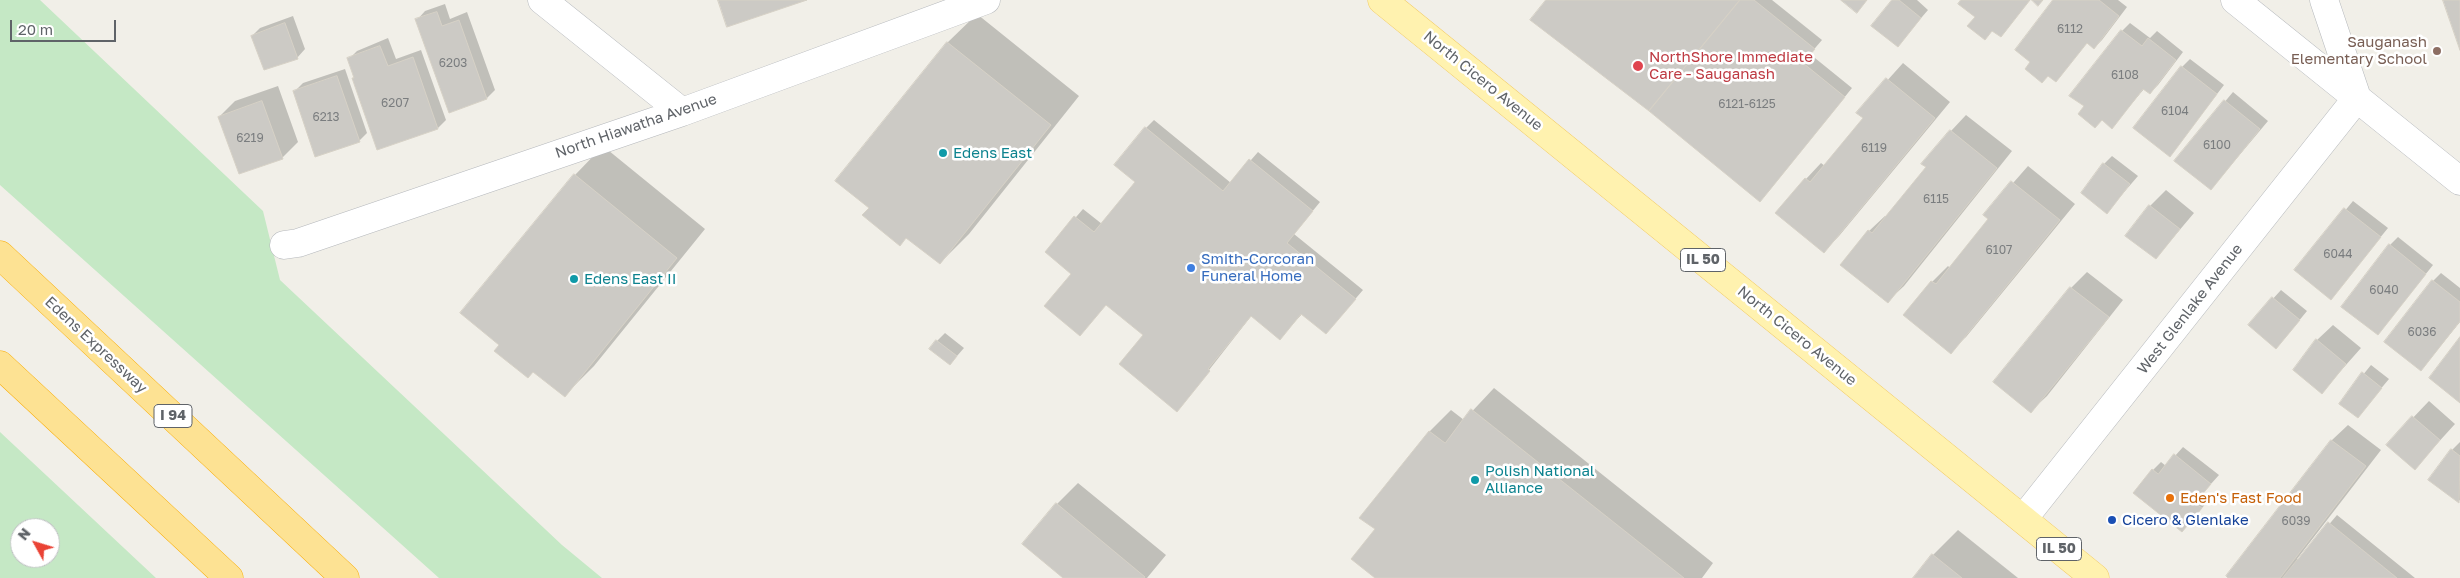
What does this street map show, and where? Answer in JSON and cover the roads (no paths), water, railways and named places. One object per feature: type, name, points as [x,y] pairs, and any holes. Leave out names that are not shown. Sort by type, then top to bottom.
[{"type":"highway","name":"Edens Expressway","points":[[0,255],[345,578]]},
{"type":"highway","points":[[0,365],[228,578]]},
{"type":"main road","name":"North Cicero Avenue","points":[[1382,0],[2095,578]]},
{"type":"street","points":[[542,0],[682,112]]},
{"type":"street","name":"North Hiawatha Avenue","points":[[284,244],[307,240],[682,112],[986,0]]},
{"type":"street","points":[[2235,0],[2460,181]]},
{"type":"street","points":[[2324,0],[2357,98]]},
{"type":"street","name":"West Glenlake Avenue","points":[[2023,520],[2357,98]]},
{"type":"place","name":"Sauganash Elementary School","points":[[2437,51]]},
{"type":"place","name":"NorthShore Immediate Care - Sauganash","points":[[1638,66]]},
{"type":"place","name":"Edens East","points":[[943,153]]},
{"type":"place","name":"Smith-Corcoran Funeral Home","points":[[1191,268]]},
{"type":"place","name":"Edens East II","points":[[574,279]]},
{"type":"place","name":"Polish National Alliance","points":[[1475,480]]},
{"type":"place","name":"Eden's Fast Food","points":[[2170,498]]},
{"type":"place","name":"Cicero & Glenlake","points":[[2112,520]]}]
